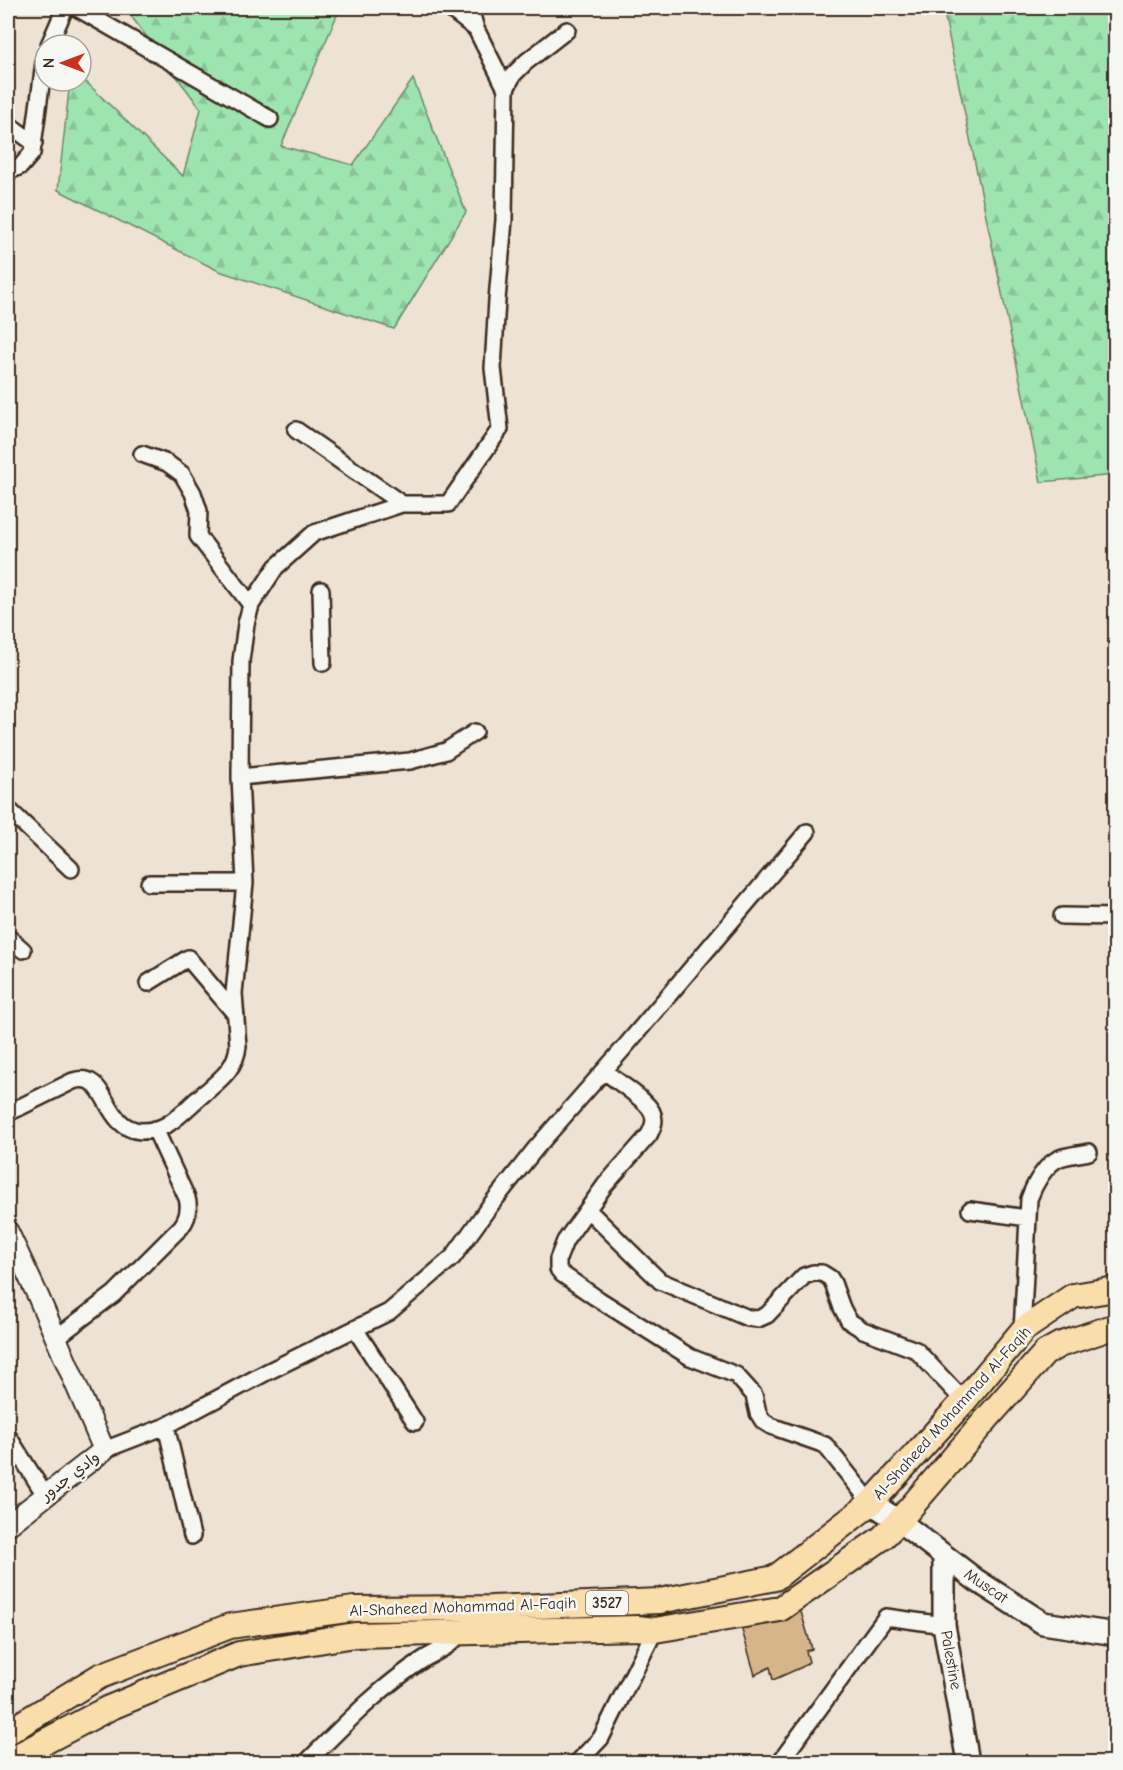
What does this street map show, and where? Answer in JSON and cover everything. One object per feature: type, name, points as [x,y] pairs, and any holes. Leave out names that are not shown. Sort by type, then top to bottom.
[{"type":"main road","name":"Al-Shaheed Mohammad Al-Faqih","points":[[8,1732],[100,1676],[230,1626],[354,1609],[491,1608],[660,1601],[775,1578],[872,1503],[964,1401],[1022,1332],[1073,1296],[1116,1289]]},
{"type":"main road","name":"Al-Shaheed Mohammad Al-Faqih","points":[[8,1761],[109,1708],[239,1654],[355,1635],[637,1628],[656,1630],[780,1609],[882,1538],[1045,1353],[1059,1345],[1116,1326]]},
{"type":"main road","name":"Muscat","points":[[872,1503],[976,1580],[1043,1623],[1116,1634]]},
{"type":"main road","name":"Palestine","points":[[944,1557],[944,1625],[968,1762]]},
{"type":"street","points":[[54,33],[65,8]]},
{"type":"street","points":[[77,8],[270,119]]},
{"type":"street","points":[[449,8],[476,28]]},
{"type":"street","points":[[470,8],[476,28],[506,89]]},
{"type":"street","points":[[8,1113],[82,1078],[96,1084],[114,1115],[124,1125],[135,1130],[155,1130],[172,1121],[230,1070],[237,1054],[234,993],[245,882],[240,777],[241,661],[251,605],[276,567],[308,536],[402,504],[448,504],[500,429],[493,368],[504,220],[506,89],[513,75],[526,62],[567,30]]},
{"type":"street","points":[[8,172],[26,162],[32,153],[40,93]]},
{"type":"street","points":[[8,124],[34,143]]},
{"type":"street","points":[[296,430],[402,504]]},
{"type":"street","points":[[142,454],[167,463],[182,474],[193,493],[199,511],[198,536],[251,605]]},
{"type":"street","points":[[321,590],[323,663]]},
{"type":"street","points":[[240,777],[410,761],[446,752],[474,732]]},
{"type":"street","points":[[8,809],[71,869]]},
{"type":"street","points":[[8,1232],[104,1450],[166,1426],[267,1372],[389,1312],[453,1257],[529,1156],[807,832]]},
{"type":"street","points":[[149,883],[245,882]]},
{"type":"street","points":[[1062,916],[1116,917]]},
{"type":"street","points":[[8,937],[23,950]]},
{"type":"street","points":[[148,983],[188,958],[236,1015]]},
{"type":"street","points":[[604,1071],[647,1104],[652,1112],[653,1125],[649,1135],[605,1185],[565,1241],[557,1262],[558,1269],[596,1297],[690,1357],[736,1375],[754,1395],[758,1413],[763,1421],[825,1445],[872,1503]]},
{"type":"street","points":[[56,1338],[114,1294],[181,1227],[187,1218],[189,1208],[187,1198],[155,1130]]},
{"type":"street","points":[[1022,1332],[1031,1191],[1052,1164],[1059,1159],[1089,1152]]},
{"type":"street","points":[[588,1210],[660,1281],[748,1318],[758,1319],[767,1315],[804,1276],[816,1272],[825,1275],[833,1283],[849,1321],[863,1330],[916,1350],[964,1401]]},
{"type":"street","points":[[970,1210],[1028,1218]]},
{"type":"street","points":[[355,1329],[415,1422]]},
{"type":"street","points":[[166,1426],[192,1536]]},
{"type":"street","points":[[8,1436],[45,1496]]},
{"type":"street","name":"وادي جدور","points":[[8,1525],[104,1450]]},
{"type":"street","points":[[780,1762],[886,1617],[944,1625]]},
{"type":"street","points":[[578,1762],[602,1738],[656,1630]]},
{"type":"street","points":[[307,1762],[358,1710],[400,1674],[452,1643],[460,1632]]},
{"type":"green space","points":[[125,8],[340,8],[281,146],[353,165],[413,79],[466,212],[394,329],[219,271],[58,190],[69,93],[93,93],[93,89],[183,176],[201,109]]},
{"type":"green space","points":[[943,8],[1115,8],[1115,475],[1041,482]]},
{"type":"building","points":[[799,1605],[812,1649],[806,1651],[809,1662],[773,1680],[770,1667],[755,1675],[740,1623]]}]
